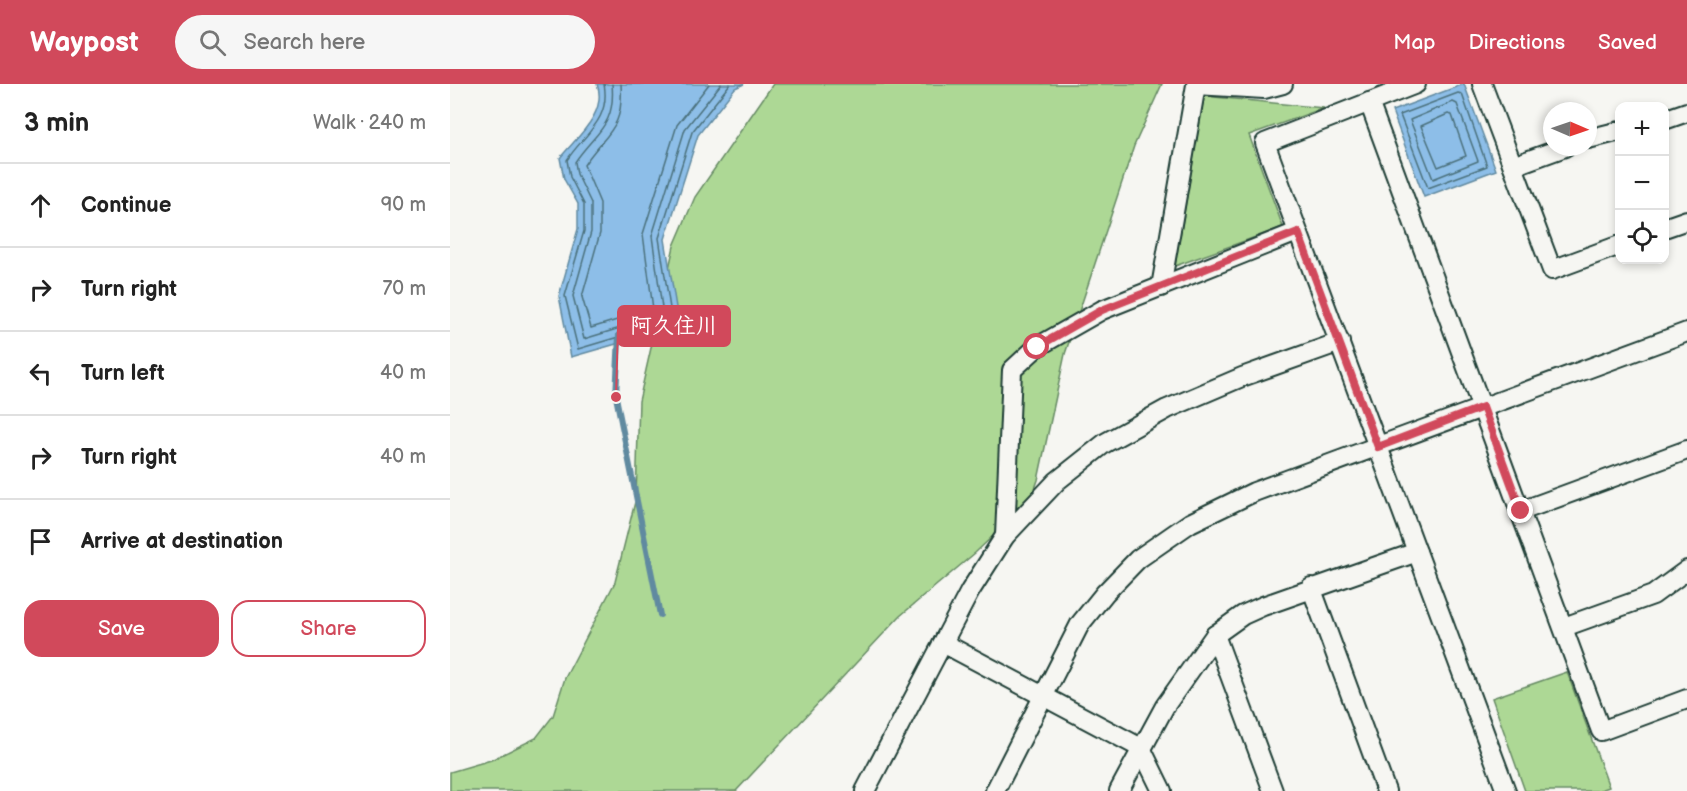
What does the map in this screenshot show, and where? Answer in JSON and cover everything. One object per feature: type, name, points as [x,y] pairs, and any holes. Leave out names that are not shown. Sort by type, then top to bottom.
[{"type":"street","points":[[1161,287],[1196,85],[1264,89],[1283,84]]},
{"type":"street","points":[[1416,84],[1265,143],[1506,791]]},
{"type":"street","points":[[1482,84],[1552,270],[1615,247]]},
{"type":"street","points":[[1369,102],[1601,731],[1687,699]]},
{"type":"street","points":[[1669,119],[1687,112]]},
{"type":"street","points":[[1597,137],[1615,132]]},
{"type":"street","points":[[1513,166],[1543,155]]},
{"type":"street","points":[[1669,227],[1687,220]]},
{"type":"street","points":[[1005,536],[1012,370],[1037,347],[1102,310],[1298,232]]},
{"type":"street","points":[[995,791],[1080,624],[1138,559],[1190,523],[1254,492],[1687,332]]},
{"type":"street","points":[[865,791],[970,591],[1005,536],[1058,480],[1105,443],[1167,409],[1242,377],[1340,342]]},
{"type":"street","points":[[1521,511],[1687,450]]},
{"type":"street","points":[[1119,791],[1165,706],[1215,635],[1243,615],[1311,587],[1417,552]]},
{"type":"street","points":[[1564,627],[1653,595],[1687,570]]},
{"type":"street","points":[[1311,587],[1386,791]]},
{"type":"street","points":[[1215,635],[1273,791]]},
{"type":"street","points":[[943,643],[1045,695],[1141,748],[1161,791]]},
{"type":"green space","points":[[773,84],[1162,84],[1134,146],[1065,354],[1038,480],[1031,500],[975,553],[900,616],[736,791],[450,791],[450,772],[491,760],[536,738],[553,716],[565,678],[615,582],[636,498],[639,401],[674,246],[695,197]]},
{"type":"green space","points":[[1204,96],[1324,108],[1249,135],[1283,227],[1175,266]]},
{"type":"green space","points":[[1567,672],[1609,787],[1598,791],[1525,791],[1492,698]]},
{"type":"water","points":[[597,84],[744,84],[735,88],[698,135],[665,239],[679,326],[571,357],[559,296],[578,229],[578,204],[564,179],[560,158],[594,115],[599,95]]},
{"type":"water","points":[[1464,84],[1496,170],[1424,197],[1392,111]]},
{"type":"waterway","points":[[619,335],[616,397],[660,615]]},
{"type":"place","name":"阿久住川","points":[[616,397]]},
{"type":"route","points":[[1037,347],[1102,310],[1298,232],[1378,447],[1483,407],[1521,511]]}]
